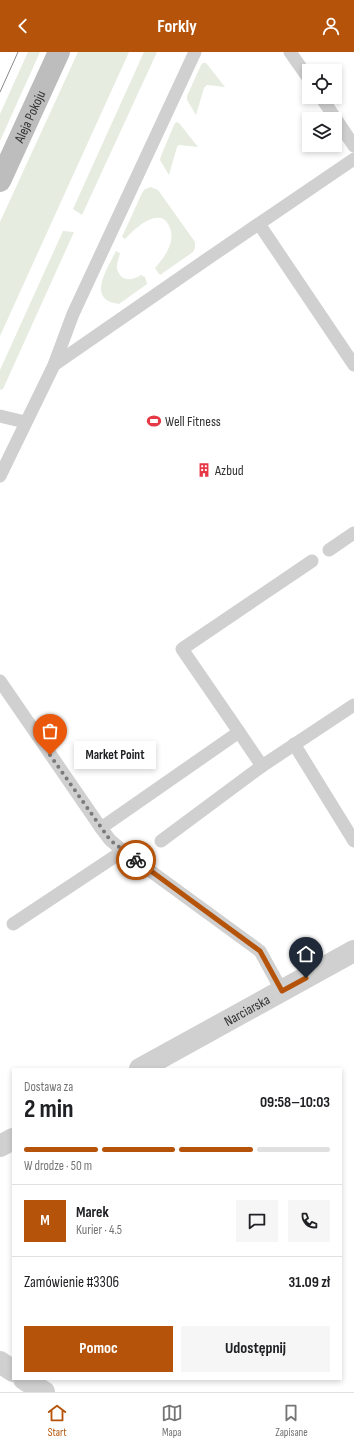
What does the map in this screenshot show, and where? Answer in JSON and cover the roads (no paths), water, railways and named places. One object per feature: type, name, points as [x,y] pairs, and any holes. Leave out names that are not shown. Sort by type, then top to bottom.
[{"type":"main road","name":"Aleja Pokoju","points":[[0,181],[59,52]]},
{"type":"street","name":"Narciarska","points":[[142,1068],[354,951]]},
{"type":"street","points":[[0,1146],[12,1140]]},
{"type":"street","points":[[0,1362],[12,1370]]},
{"type":"street","points":[[26,1380],[44,1392]]},
{"type":"lane","points":[[0,476],[54,365],[73,314],[195,52]]},
{"type":"lane","points":[[290,52],[302,69]]},
{"type":"lane","points":[[326,104],[354,146]]},
{"type":"lane","points":[[54,365],[354,160]]},
{"type":"lane","points":[[259,224],[354,365]]},
{"type":"lane","points":[[0,416],[25,422]]},
{"type":"lane","points":[[329,550],[354,533]]},
{"type":"lane","points":[[262,766],[182,649],[312,561]]},
{"type":"lane","points":[[0,681],[110,840],[260,951],[282,991]]},
{"type":"lane","points":[[161,841],[262,766],[354,705]]},
{"type":"lane","points":[[101,828],[239,732]]},
{"type":"lane","points":[[294,744],[354,841]]},
{"type":"lane","points":[[13,924],[123,851]]},
{"type":"tram line","points":[[0,92],[18,52]]},
{"type":"place","name":"Well Fitness","points":[[154,421]]},
{"type":"place","name":"Azbud","points":[[204,470]]},
{"type":"place","name":"Market Point","points":[[50,755]]}]
